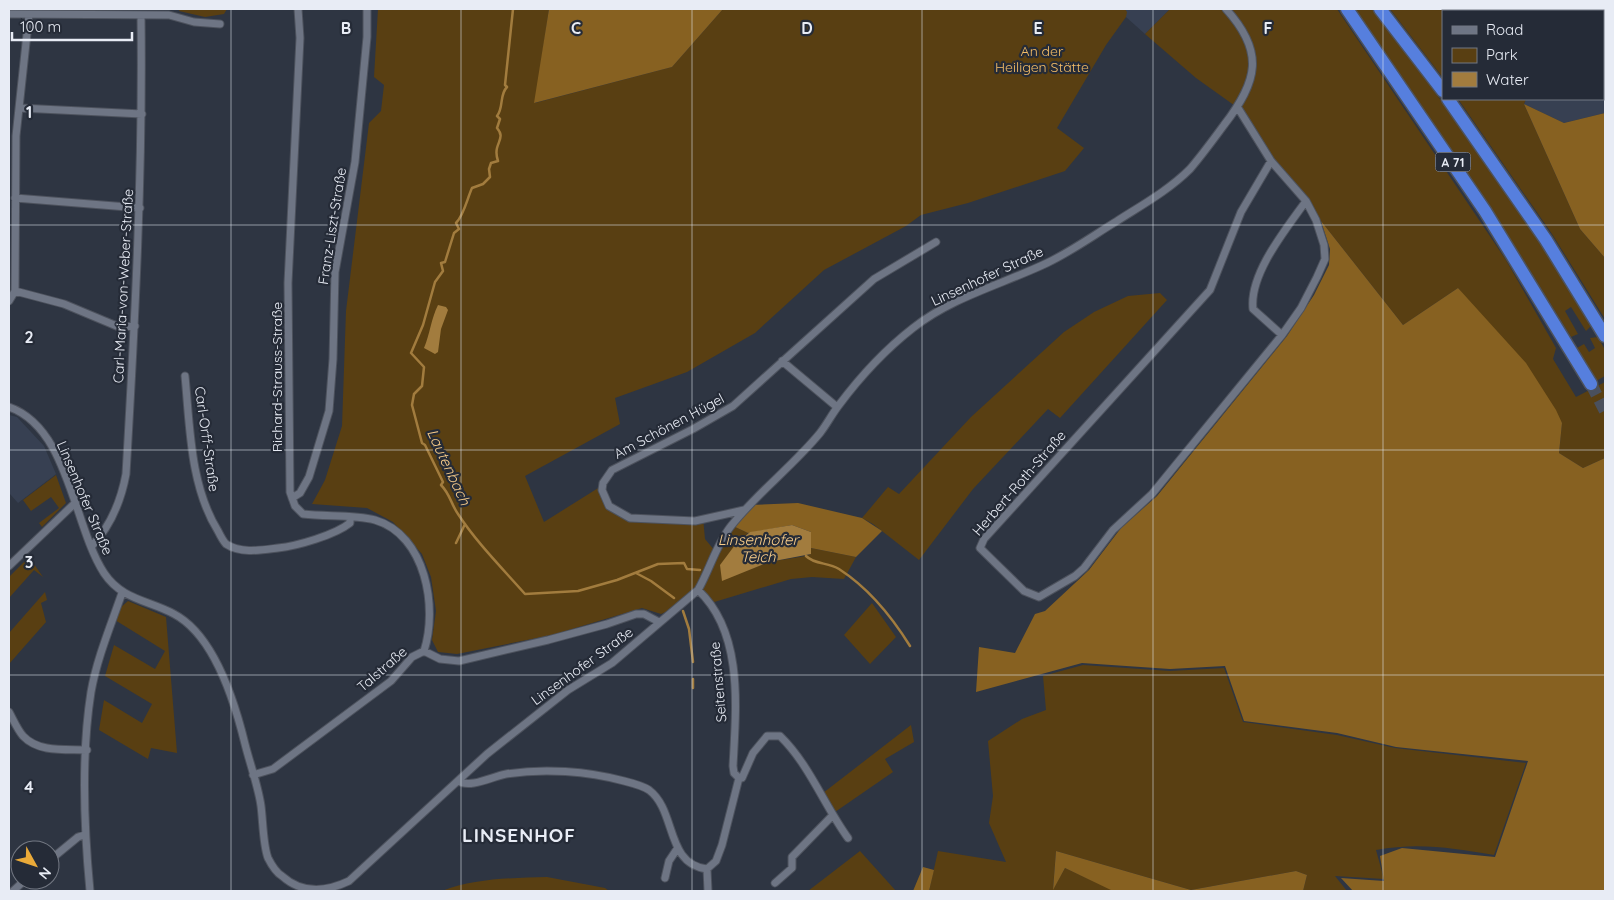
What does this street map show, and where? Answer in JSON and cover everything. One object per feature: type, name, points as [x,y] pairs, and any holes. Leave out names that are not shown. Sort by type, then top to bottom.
[{"type":"highway","name":"A 71","points":[[1347,9],[1485,210],[1591,384]]},
{"type":"highway","points":[[1380,9],[1442,90]]},
{"type":"highway","name":"A 71","points":[[1449,100],[1546,240],[1605,336]]},
{"type":"street","name":"Richard-Strauss-Straße","points":[[292,498],[290,492],[288,283],[300,38],[298,9]]},
{"type":"street","name":"Franz-Liszt-Straße","points":[[292,498],[300,493],[309,477],[329,411],[333,359],[335,272],[355,162],[367,36],[367,9]]},
{"type":"street","name":"Linsenhofer Straße","points":[[9,407],[16,409],[38,428],[54,449],[91,547],[104,572],[122,593],[180,618],[199,636],[229,690],[261,804],[268,858],[281,876],[305,890],[326,890],[348,881],[487,754],[568,690],[612,663],[698,590],[722,538],[745,510],[818,434],[837,407],[894,345],[931,315],[1079,246],[1168,188],[1189,169],[1238,108],[1248,92],[1252,68],[1252,52],[1242,26],[1226,9]]},
{"type":"street","points":[[9,14],[141,17],[169,15],[194,22],[220,24]]},
{"type":"street","points":[[9,301],[15,291],[16,136],[29,15]]},
{"type":"street","name":"Carl-Maria-von-Weber-Straße","points":[[91,547],[103,535],[122,495],[126,474],[140,208],[142,114],[141,17]]},
{"type":"street","points":[[20,108],[142,114]]},
{"type":"street","name":"Herbert-Roth-Straße","points":[[1238,108],[1271,161],[1306,201],[1316,220],[1324,245],[1325,258],[1301,308],[1282,335],[1152,494],[1113,530],[1075,576],[1039,597],[1031,595],[1024,591],[980,548],[984,539],[1210,290],[1241,212],[1271,161]]},
{"type":"street","points":[[15,198],[140,208]]},
{"type":"street","points":[[1282,335],[1253,309],[1252,300],[1254,290],[1274,246],[1306,201]]},
{"type":"street","name":"Am Schönen Hügel","points":[[745,510],[695,521],[622,515],[609,506],[602,490],[606,476],[618,466],[729,409],[755,388],[782,361],[874,279],[936,242]]},
{"type":"street","points":[[15,291],[64,304],[119,327],[135,326]]},
{"type":"street","points":[[782,361],[837,407]]},
{"type":"street","name":"Carl-Orff-Straße","points":[[185,376],[197,477],[205,508],[225,543],[240,550],[264,550],[290,546],[338,530],[350,523],[350,518]]},
{"type":"street","points":[[292,498],[295,506],[303,514],[376,520],[396,532],[417,554],[427,586],[431,617],[424,651]]},
{"type":"street","points":[[9,566],[74,504]]},
{"type":"street","name":"Seitenstraße","points":[[698,590],[711,603],[719,615],[730,649],[735,718],[733,766],[734,773],[739,778]]},
{"type":"street","points":[[90,891],[84,835],[91,690],[122,593]]},
{"type":"street","name":"Talstraße","points":[[253,775],[273,769],[391,681],[412,657],[424,651],[440,658],[459,660],[548,640],[636,614],[644,614],[659,622]]},
{"type":"street","points":[[9,712],[23,736],[35,744],[54,749],[87,750]]},
{"type":"street","name":"Seitenstraße","points":[[707,869],[716,861],[722,845],[739,778],[742,778],[753,753],[767,736],[780,736],[799,759],[832,816],[848,838]]},
{"type":"street","points":[[459,781],[467,784],[508,774],[565,772],[625,781],[648,790],[659,801],[667,815],[677,849],[693,864],[707,869],[708,891]]},
{"type":"street","points":[[776,883],[792,868],[792,857],[832,816]]},
{"type":"street","points":[[60,852],[78,837],[84,835]]},
{"type":"street","points":[[664,878],[669,861],[677,849]]},
{"type":"shaded area","points":[[549,9],[723,9],[672,67],[534,103]]},
{"type":"shaded area","points":[[1125,9],[1170,9],[1145,34],[1126,17]]},
{"type":"shaded area","points":[[1605,9],[1605,113],[1564,123],[1524,104],[1526,100],[1604,100],[1604,10],[1556,10]]},
{"type":"shaded area","points":[[1524,104],[1564,123],[1605,113],[1605,258],[1580,229]]},
{"type":"shaded area","points":[[1321,221],[1403,325],[1458,288],[1526,363],[1556,410],[1562,423],[1559,453],[1583,468],[1605,458],[1605,891],[1353,891],[1341,878],[1384,881],[1380,856],[1402,848],[1495,857],[1528,761],[1396,747],[1337,733],[1244,721],[1225,666],[1170,669],[1082,663],[976,692],[979,647],[1015,653],[1035,614],[1045,611],[1089,570],[1121,528],[1157,496],[1287,336],[1314,295],[1329,265],[1330,249]]},
{"type":"shaded area","points":[[9,415],[17,417],[44,446],[56,474],[18,503],[9,495]]},
{"type":"shaded area","points":[[798,503],[862,518],[882,531],[856,557],[811,548],[811,532],[792,525],[748,533],[731,525],[750,505]]},
{"type":"shaded area","points":[[1056,851],[1191,890],[1296,871],[1307,875],[1303,891],[1113,891],[1065,868],[1053,890]]},
{"type":"shaded area","points":[[923,867],[934,870],[929,891],[913,891]]},
{"type":"green space","points":[[180,9],[227,9],[224,14],[205,17],[179,11]]},
{"type":"green space","name":"An der Heiligen Stätte","points":[[378,9],[549,9],[535,103],[672,67],[723,9],[1125,9],[1127,12],[1126,17],[1106,45],[1057,128],[1084,148],[1065,171],[968,203],[921,215],[906,226],[824,270],[755,333],[687,372],[615,398],[620,424],[525,476],[544,522],[603,485],[611,505],[630,515],[703,518],[705,539],[715,551],[731,525],[748,533],[735,545],[722,580],[769,562],[806,556],[811,554],[811,548],[856,557],[844,579],[812,577],[791,579],[711,603],[698,590],[675,608],[661,614],[642,608],[552,635],[457,654],[438,652],[432,640],[436,611],[431,577],[422,554],[393,522],[367,508],[312,504],[325,480],[342,426],[346,311],[369,123],[381,111],[384,85],[374,77]]},
{"type":"green space","points":[[1170,9],[1337,9],[1506,260],[1556,348],[1553,359],[1576,397],[1605,382],[1605,458],[1583,468],[1559,453],[1562,423],[1458,288],[1403,325],[1321,221],[1316,220],[1271,161],[1238,108],[1196,78],[1145,34]]},
{"type":"green space","points":[[1353,9],[1372,9],[1458,124],[1514,202],[1566,283],[1590,324],[1586,331],[1571,307],[1565,311],[1578,334],[1571,337],[1523,259]]},
{"type":"green space","points":[[1390,9],[1557,9],[1442,10],[1442,77]]},
{"type":"green space","points":[[1459,100],[1526,100],[1524,104],[1580,229],[1605,258],[1605,319],[1552,234]]},
{"type":"green space","points":[[1160,293],[1167,300],[1060,418],[1048,409],[973,489],[919,560],[873,524],[862,518],[888,487],[899,494],[971,417],[1064,332],[1094,312],[1128,296]]},
{"type":"green space","points":[[1598,337],[1605,350],[1605,376],[1596,381],[1577,348],[1584,344],[1589,352],[1595,348],[1590,338]]},
{"type":"green space","points":[[56,475],[66,503],[42,527],[39,523],[59,508],[51,497],[31,511],[23,500]]},
{"type":"green space","points":[[29,557],[43,577],[34,570],[9,598],[9,577]]},
{"type":"green space","points":[[45,592],[47,600],[41,603],[46,622],[9,664],[9,633]]},
{"type":"green space","points":[[128,601],[166,617],[177,753],[151,748],[148,759],[99,730],[104,700],[142,723],[152,704],[105,676],[114,645],[155,669],[165,651],[115,620],[120,608]]},
{"type":"green space","points":[[872,603],[896,637],[870,664],[844,635]]},
{"type":"green space","points":[[1083,665],[1170,671],[1224,668],[1243,722],[1337,735],[1395,748],[1526,763],[1494,855],[1450,848],[1421,846],[1376,850],[1384,879],[1335,876],[1347,891],[1303,891],[1307,875],[1296,871],[1191,890],[1056,851],[1053,889],[1065,868],[1115,891],[929,891],[938,851],[1006,862],[989,823],[993,796],[988,741],[1022,719],[1046,710],[1043,676]]},
{"type":"green space","points":[[911,725],[914,742],[885,759],[893,772],[835,812],[823,793]]},
{"type":"green space","points":[[860,851],[896,891],[808,891]]},
{"type":"green space","points":[[547,877],[605,888],[609,891],[442,891],[481,881]]},
{"type":"water","points":[[438,305],[446,307],[448,310],[441,329],[438,352],[435,354],[424,348]]},
{"type":"water","name":"Linsenhofer Teich","points":[[792,525],[811,532],[811,554],[769,562],[722,581],[720,565],[735,545],[750,532]]},
{"type":"waterway","name":"Lautenbach","points":[[513,9],[505,85],[507,87],[497,116],[500,119],[497,128],[501,136],[497,150],[498,161],[491,163],[489,169],[490,177],[483,184],[472,188],[456,223],[459,229],[454,233],[445,262],[441,263],[443,271],[435,282],[423,325],[411,353],[424,367],[422,386],[414,394],[412,405],[422,443],[425,445],[443,482],[441,485],[465,525],[525,594],[578,591],[617,580],[658,564],[684,563],[687,569],[700,570]]},
{"type":"waterway","points":[[456,543],[465,524]]},
{"type":"waterway","name":"Lautenbach","points":[[806,556],[813,561],[839,569],[849,576],[887,614],[910,646]]},
{"type":"waterway","points":[[636,573],[651,581],[674,598]]},
{"type":"waterway","points":[[683,611],[689,629],[693,662]]},
{"type":"waterway","points":[[693,679],[693,688]]},
{"type":"tunnel","points":[[1591,384],[1605,411]]},
{"type":"district","name":"LINSENHOF","points":[[519,835]]}]
